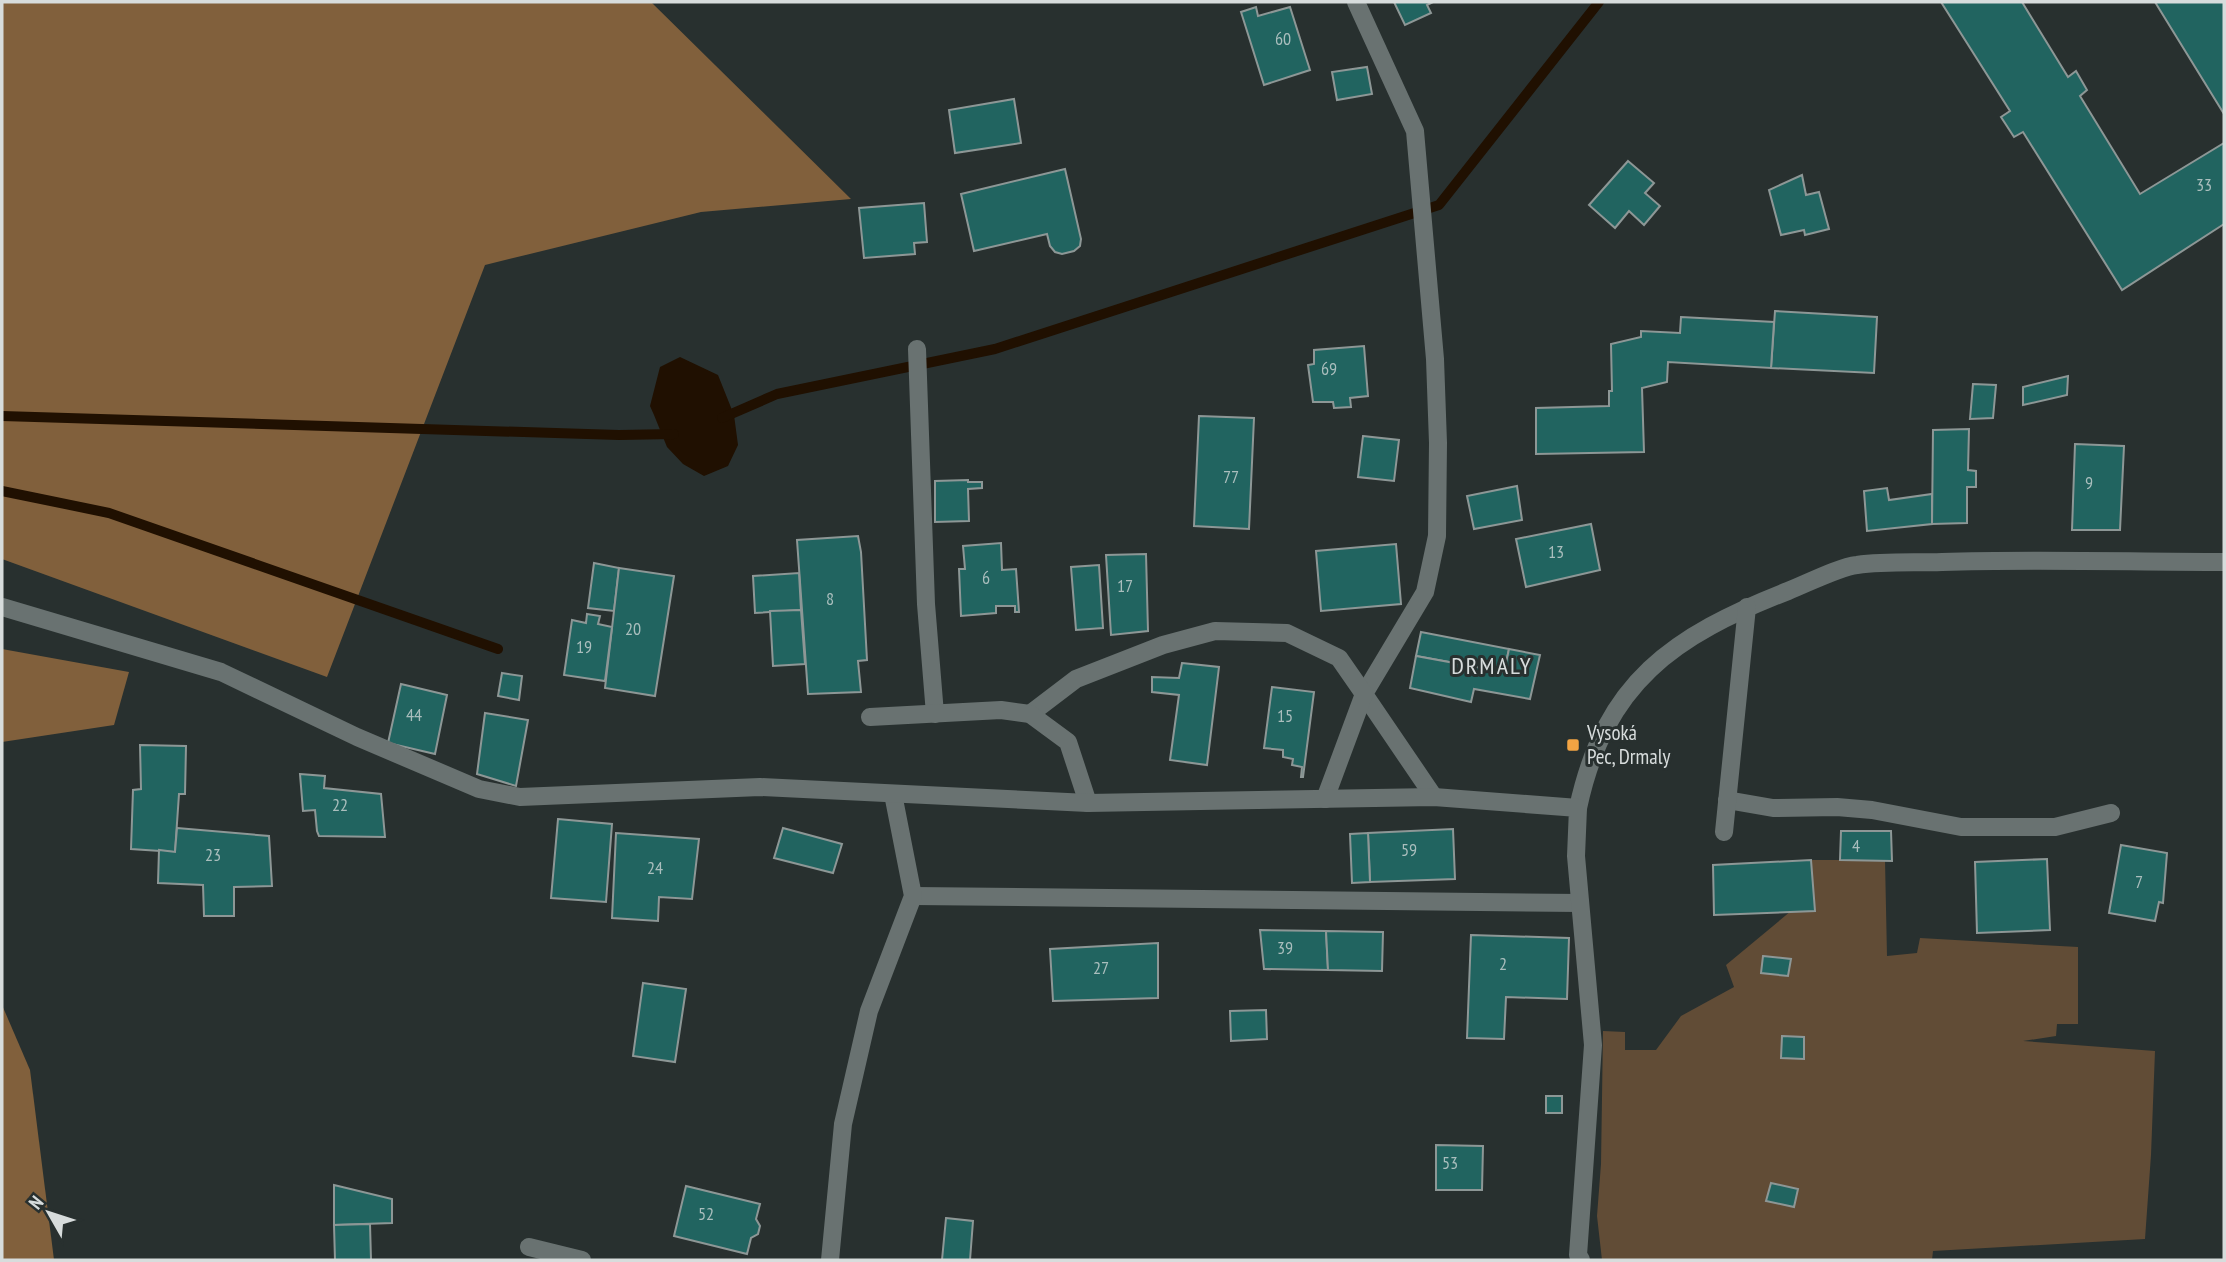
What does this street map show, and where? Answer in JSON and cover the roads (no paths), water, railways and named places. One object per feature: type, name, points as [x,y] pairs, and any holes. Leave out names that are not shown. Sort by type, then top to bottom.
[{"type":"street","points":[[1325,799],[1364,694],[1425,592],[1437,536],[1435,359],[1415,131],[1356,2]]},
{"type":"street","points":[[917,349],[926,604],[935,713]]},
{"type":"street","points":[[1581,1260],[1578,1255],[1593,1045],[1576,856],[1578,808],[1590,761],[1614,713],[1652,666],[1677,645],[1747,607],[1854,565],[1976,561],[2224,562]]},
{"type":"street","points":[[2,607],[221,672],[357,737],[479,789],[520,797],[760,787],[1088,803],[1434,797],[1578,808]]},
{"type":"street","points":[[1724,832],[1747,607]]},
{"type":"street","points":[[1030,714],[1076,679],[1163,645],[1215,631],[1287,633],[1339,658],[1434,797]]},
{"type":"street","points":[[870,717],[1001,710],[1030,714],[1068,742],[1088,803]]},
{"type":"street","points":[[830,1260],[842,1124],[869,1011],[913,896],[893,794]]},
{"type":"street","points":[[1727,800],[1773,808],[1837,807],[1872,810],[1961,827],[2055,827],[2111,813]]},
{"type":"street","points":[[913,896],[1580,904]]},
{"type":"street","points":[[529,1247],[582,1260]]},
{"type":"waterway","points":[[722,418],[777,394],[995,349],[1439,205],[1599,2]]},
{"type":"waterway","points":[[2,416],[619,435],[674,434]]},
{"type":"waterway","points":[[2,491],[109,513],[498,649]]},
{"type":"place","name":"Vysoká Pec, Drmaly","points":[[1573,745]]},
{"type":"district","name":"DRMALY","points":[[1492,666]]}]
